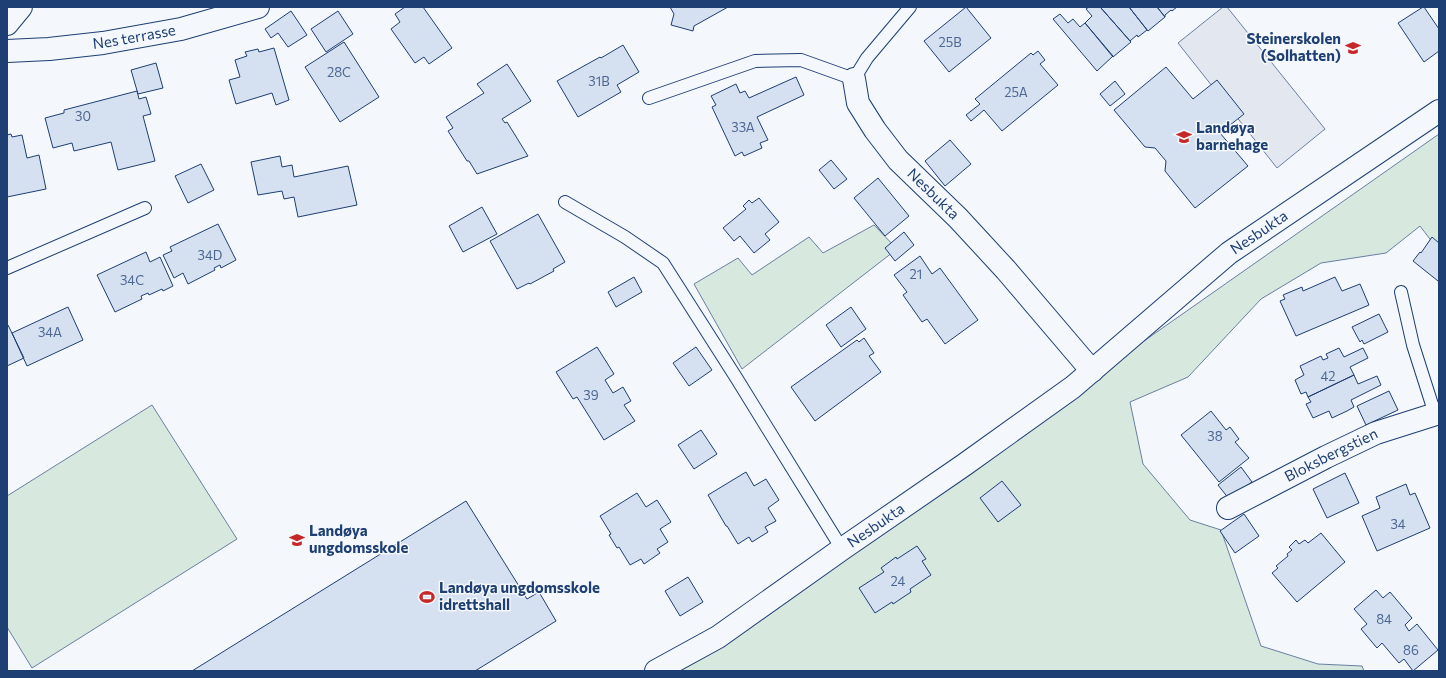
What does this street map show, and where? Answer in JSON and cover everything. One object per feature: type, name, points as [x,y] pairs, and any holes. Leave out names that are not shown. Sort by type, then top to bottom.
[{"type":"street","points":[[7,24],[21,7]]},
{"type":"street","name":"Nes terrasse","points":[[7,51],[49,49],[103,43],[181,29],[258,7]]},
{"type":"street","name":"Nesbukta","points":[[854,79],[858,103],[875,130],[898,160],[958,218],[1006,270],[1092,371]]},
{"type":"street","name":"Nesbukta","points":[[656,671],[718,637],[964,465],[1073,387],[1229,253],[1439,111]]},
{"type":"street","name":"Bloksbergstien","points":[[1228,508],[1376,433],[1437,413]]},
{"type":"lane","points":[[649,98],[755,61],[801,60],[854,79],[867,58],[910,7]]},
{"type":"lane","points":[[565,202],[626,237],[663,263],[842,549]]},
{"type":"lane","points":[[7,268],[145,208]]},
{"type":"lane","points":[[1401,292],[1413,346],[1437,413]]},
{"type":"shaded area","points":[[1223,7],[1227,7],[1325,129],[1277,168],[1178,43]]},
{"type":"shaded area","points":[[1439,134],[1439,251],[1420,226],[1386,253],[1321,263],[1261,299],[1188,377],[1130,402],[1143,464],[1190,520],[1221,530],[1261,646],[1318,664],[1362,666],[1364,671],[665,671],[1067,395]]},
{"type":"shaded area","points":[[874,225],[897,249],[742,369],[694,284],[738,258],[752,275],[809,237],[823,253]]},
{"type":"shaded area","points":[[152,405],[237,539],[32,668],[7,627],[7,496]]},
{"type":"building","points":[[405,7],[423,7],[452,48],[429,64],[424,57],[415,63],[391,29],[400,22],[395,14]]},
{"type":"building","points":[[670,7],[728,7],[694,26],[693,31],[671,25],[674,14]]},
{"type":"building","points":[[966,7],[991,38],[949,72],[924,41]]},
{"type":"building","points":[[1089,7],[1103,7],[1101,8],[1131,42],[1113,57],[1085,23],[1092,16],[1086,9]]},
{"type":"building","points":[[1129,7],[1147,30],[1138,37],[1137,35],[1130,41],[1101,8]]},
{"type":"building","points":[[1129,7],[1157,7],[1165,17],[1148,31]]},
{"type":"building","points":[[1157,7],[1177,7],[1165,15],[1165,17]]},
{"type":"building","points":[[1423,7],[1439,29],[1439,51],[1424,62],[1398,23]]},
{"type":"building","points":[[291,11],[307,35],[288,47],[278,33],[271,38],[265,29]]},
{"type":"building","points":[[338,11],[353,34],[326,52],[311,29]]},
{"type":"building","points":[[1060,14],[1068,23],[1073,19],[1080,27],[1085,23],[1113,56],[1097,71],[1053,19]]},
{"type":"building","points":[[344,42],[379,97],[340,122],[305,67]]},
{"type":"building","points":[[623,45],[639,72],[617,85],[621,92],[578,117],[557,81]]},
{"type":"building","points":[[274,48],[289,100],[276,105],[272,93],[236,104],[229,80],[240,77],[235,60],[247,56],[245,52],[258,49],[259,52]]},
{"type":"building","points":[[1038,51],[1045,60],[1040,64],[1058,85],[1002,131],[984,110],[971,121],[966,115],[980,104],[975,99],[1031,53],[1033,55]]},
{"type":"building","points":[[156,63],[163,88],[138,94],[131,70]]},
{"type":"building","points":[[507,64],[531,101],[502,119],[505,123],[507,122],[528,156],[477,174],[448,131],[453,128],[446,117],[484,93],[477,84]]},
{"type":"building","points":[[1166,67],[1193,99],[1217,80],[1244,114],[1220,133],[1248,166],[1195,208],[1165,171],[1166,161],[1155,148],[1145,147],[1114,110]]},
{"type":"building","points":[[796,77],[804,95],[757,117],[768,140],[760,143],[762,148],[744,156],[742,152],[735,156],[712,107],[716,105],[711,96],[736,84],[740,93],[745,91],[749,98]]},
{"type":"building","points":[[1115,81],[1125,94],[1110,106],[1100,94]]},
{"type":"building","points":[[137,91],[139,99],[146,97],[151,114],[143,116],[155,161],[118,170],[111,142],[74,151],[72,143],[53,148],[45,118],[64,113],[64,110]]},
{"type":"building","points":[[11,134],[12,137],[22,135],[27,158],[39,155],[46,189],[7,197],[7,135]]},
{"type":"building","points":[[950,140],[971,164],[945,186],[925,161]]},
{"type":"building","points":[[280,156],[282,167],[292,165],[294,177],[348,166],[357,205],[298,217],[294,197],[284,199],[282,191],[258,195],[251,162]]},
{"type":"building","points":[[831,160],[847,179],[834,189],[819,170]]},
{"type":"building","points":[[201,164],[214,190],[188,203],[175,176]]},
{"type":"building","points":[[878,178],[909,216],[885,236],[854,198]]},
{"type":"building","points":[[759,198],[779,222],[765,234],[770,240],[754,253],[740,236],[734,241],[723,228],[746,209],[743,206],[749,200],[752,203]]},
{"type":"building","points":[[482,207],[497,234],[463,252],[449,226]]},
{"type":"building","points":[[538,214],[565,262],[553,269],[554,271],[517,289],[490,241]]},
{"type":"building","points":[[218,224],[236,260],[221,268],[220,265],[214,268],[215,270],[188,284],[183,273],[174,278],[163,255],[172,251],[170,247]]},
{"type":"building","points":[[904,232],[914,245],[895,261],[885,248]]},
{"type":"building","points":[[1432,237],[1439,243],[1438,281],[1413,261],[1420,252],[1421,253]]},
{"type":"building","points":[[146,252],[150,262],[160,257],[173,286],[163,291],[162,289],[149,295],[148,293],[141,296],[142,299],[115,312],[97,275]]},
{"type":"building","points":[[920,256],[932,274],[940,268],[978,320],[945,344],[927,319],[922,322],[903,295],[907,292],[894,275]]},
{"type":"building","points":[[634,277],[642,292],[616,307],[608,292]]},
{"type":"building","points":[[1335,277],[1342,291],[1360,284],[1369,305],[1296,336],[1280,301],[1285,299],[1283,295],[1302,287],[1303,291]]},
{"type":"building","points":[[68,307],[83,340],[27,366],[12,333]]},
{"type":"building","points":[[851,307],[866,329],[841,347],[826,325]]},
{"type":"building","points":[[1379,314],[1388,332],[1364,344],[1362,340],[1360,342],[1352,327]]},
{"type":"building","points":[[8,325],[24,358],[7,366],[7,326]]},
{"type":"building","points":[[864,338],[874,353],[869,356],[881,372],[815,421],[791,387],[857,340],[859,342]]},
{"type":"building","points":[[597,347],[614,374],[605,380],[613,393],[623,387],[631,401],[624,405],[635,421],[604,440],[577,397],[573,399],[556,372]]},
{"type":"building","points":[[696,347],[712,370],[689,386],[673,363]]},
{"type":"building","points":[[1339,348],[1344,357],[1363,348],[1368,358],[1350,367],[1354,375],[1308,397],[1306,392],[1301,394],[1295,380],[1304,375],[1300,366],[1321,356],[1323,360],[1328,358],[1326,354]]},
{"type":"building","points":[[1354,375],[1358,384],[1377,376],[1381,385],[1351,400],[1354,407],[1347,411],[1332,418],[1329,411],[1313,418],[1306,404],[1311,402],[1308,397]]},
{"type":"building","points":[[1389,391],[1398,410],[1366,425],[1357,406]]},
{"type":"building","points":[[1211,411],[1226,430],[1230,427],[1239,439],[1235,442],[1249,458],[1219,482],[1181,435]]},
{"type":"building","points":[[701,430],[717,454],[694,469],[678,445]]},
{"type":"building","points":[[1241,467],[1252,482],[1229,499],[1218,485]]},
{"type":"building","points":[[746,472],[754,486],[766,479],[779,500],[768,508],[776,521],[765,527],[768,532],[752,542],[749,537],[738,544],[708,495]]},
{"type":"building","points":[[1345,473],[1359,503],[1327,518],[1313,489]]},
{"type":"building","points":[[1002,481],[1021,505],[998,522],[980,498]]},
{"type":"building","points":[[1406,484],[1410,495],[1415,493],[1430,528],[1377,551],[1362,516],[1380,508],[1376,497]]},
{"type":"building","points":[[637,493],[646,507],[657,500],[671,522],[660,529],[668,542],[657,549],[660,553],[644,564],[641,559],[630,565],[619,547],[617,548],[609,535],[611,534],[600,516]]},
{"type":"building","points":[[466,501],[527,599],[539,592],[556,621],[475,671],[192,671]]},
{"type":"building","points":[[1244,514],[1259,536],[1235,553],[1220,531]]},
{"type":"building","points":[[1321,533],[1345,562],[1297,602],[1272,573],[1278,568],[1276,566],[1288,556],[1287,554],[1292,550],[1289,547],[1296,540],[1299,544],[1305,540],[1308,543]]},
{"type":"building","points":[[917,546],[926,559],[922,561],[931,575],[910,589],[911,592],[893,604],[892,602],[875,613],[859,588],[884,572],[881,568],[896,557],[897,559]]},
{"type":"building","points":[[688,577],[703,602],[680,616],[665,591]]},
{"type":"building","points":[[1376,590],[1383,598],[1390,592],[1412,618],[1405,625],[1409,631],[1417,624],[1438,650],[1413,671],[1404,659],[1399,663],[1382,643],[1377,648],[1361,629],[1367,624],[1354,609]]},
{"type":"place","name":"Steinerskolen (Solhatten)","points":[[1353,48]]},
{"type":"place","name":"Landøya barnehage","points":[[1184,137]]},
{"type":"place","name":"Landøya ungdomsskole","points":[[297,540]]},
{"type":"place","name":"Landøya ungdomsskole idrettshall","points":[[427,597]]}]
